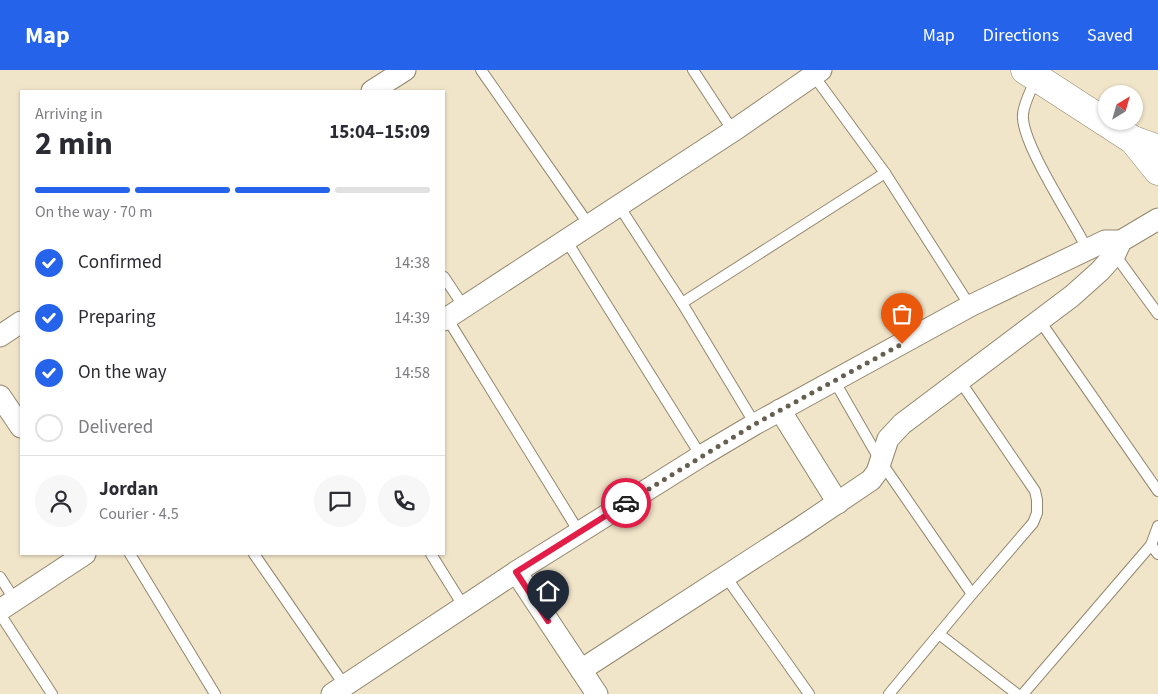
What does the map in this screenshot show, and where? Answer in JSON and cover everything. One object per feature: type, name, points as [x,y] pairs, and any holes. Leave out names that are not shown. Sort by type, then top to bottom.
[{"type":"main road","points":[[1031,73],[1133,140],[1158,149]]},
{"type":"main road","points":[[1133,140],[1158,171]]},
{"type":"street","points":[[374,90],[405,70]]},
{"type":"street","points":[[452,315],[733,131],[817,73]]},
{"type":"street","points":[[339,690],[516,572],[755,424],[835,382],[970,306],[1107,247],[1158,219]]},
{"type":"street","points":[[580,670],[838,503],[870,480],[878,472],[885,445],[893,432],[1040,321],[1100,271],[1107,247]]},
{"type":"street","points":[[0,336],[20,323]]},
{"type":"street","points":[[0,396],[20,426]]},
{"type":"street","points":[[780,410],[838,503]]},
{"type":"street","points":[[5,608],[84,555]]},
{"type":"street","points":[[516,572],[580,670],[598,694]]},
{"type":"lane","points":[[481,70],[589,225]]},
{"type":"lane","points":[[693,70],[733,131]]},
{"type":"lane","points":[[817,73],[885,173],[970,306]]},
{"type":"lane","points":[[1031,73],[1023,114],[1024,128],[1046,176],[1107,247],[1158,314]]},
{"type":"lane","points":[[682,303],[885,173]]},
{"type":"lane","points":[[619,206],[682,303],[755,424]]},
{"type":"lane","points":[[566,240],[701,456]]},
{"type":"lane","points":[[445,282],[452,315],[579,532]]},
{"type":"lane","points":[[1040,321],[1158,491]]},
{"type":"lane","points":[[889,694],[1033,523],[1038,513],[1035,492],[960,380]]},
{"type":"lane","points":[[835,382],[881,462],[972,594]]},
{"type":"lane","points":[[1023,694],[1151,545],[1158,526]]},
{"type":"lane","points":[[1151,545],[1158,554]]},
{"type":"lane","points":[[131,555],[216,694]]},
{"type":"lane","points":[[255,555],[339,690]]},
{"type":"lane","points":[[432,555],[464,607]]},
{"type":"lane","points":[[726,576],[809,694]]},
{"type":"lane","points":[[0,578],[5,608],[52,694]]},
{"type":"lane","points":[[939,634],[1017,694]]},
{"type":"way so far","points":[[626,503],[755,424],[902,344]]},
{"type":"route","points":[[548,621],[516,572],[626,503]]}]
